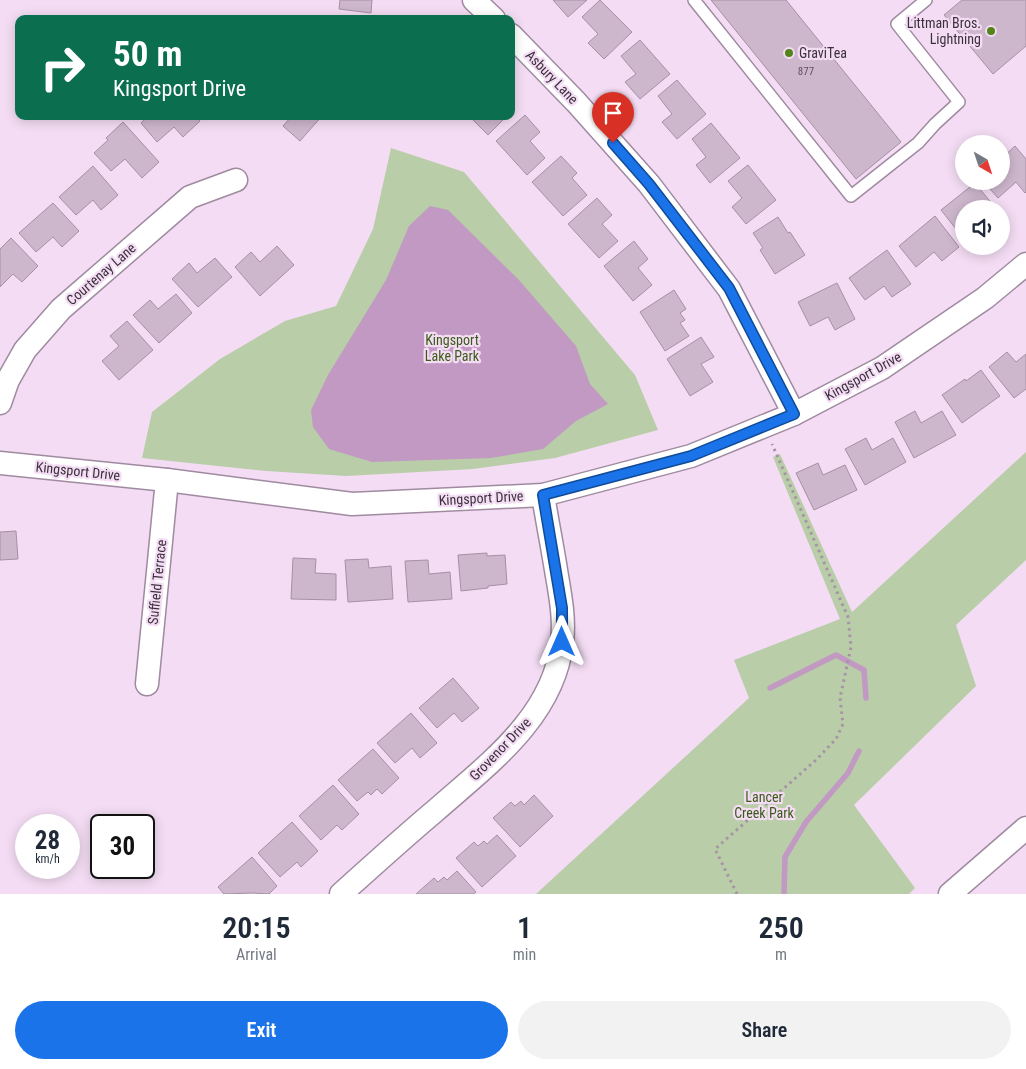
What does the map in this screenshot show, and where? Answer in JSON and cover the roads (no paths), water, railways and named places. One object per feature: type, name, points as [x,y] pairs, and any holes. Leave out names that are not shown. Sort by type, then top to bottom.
[{"type":"street","points":[[474,0],[490,15]]},
{"type":"street","name":"Asbury Lane","points":[[515,39],[576,102],[649,184],[729,288],[794,414]]},
{"type":"street","name":"Courtenay Lane","points":[[0,403],[8,380],[25,350],[61,310],[190,197],[236,180]]},
{"type":"street","name":"Kingsport Drive","points":[[0,463],[167,480],[352,504],[543,495],[691,456],[794,414],[889,363],[985,298],[1026,264]]},
{"type":"street","name":"Suffield Terrace","points":[[147,684],[167,480]]},
{"type":"street","name":"Grovenor Drive","points":[[341,894],[495,758],[521,731],[535,713],[545,695],[555,674],[562,642],[562,608],[543,495]]},
{"type":"street","points":[[950,894],[1026,828]]},
{"type":"lane","points":[[694,0],[851,196],[918,143],[959,102],[897,24],[926,0]]},
{"type":"waterway","points":[[770,688],[836,655],[864,670],[866,698]]},
{"type":"waterway","points":[[784,894],[785,857],[806,822],[848,773],[859,751]]},
{"type":"place","name":"Littman Bros. Lightning","points":[[991,31]]},
{"type":"place","name":"GraviTea","points":[[789,53]]},
{"type":"park label","name":"Kingsport Lake Park","points":[[452,348]]},
{"type":"park label","name":"Lancer Creek Park","points":[[764,806]]}]
